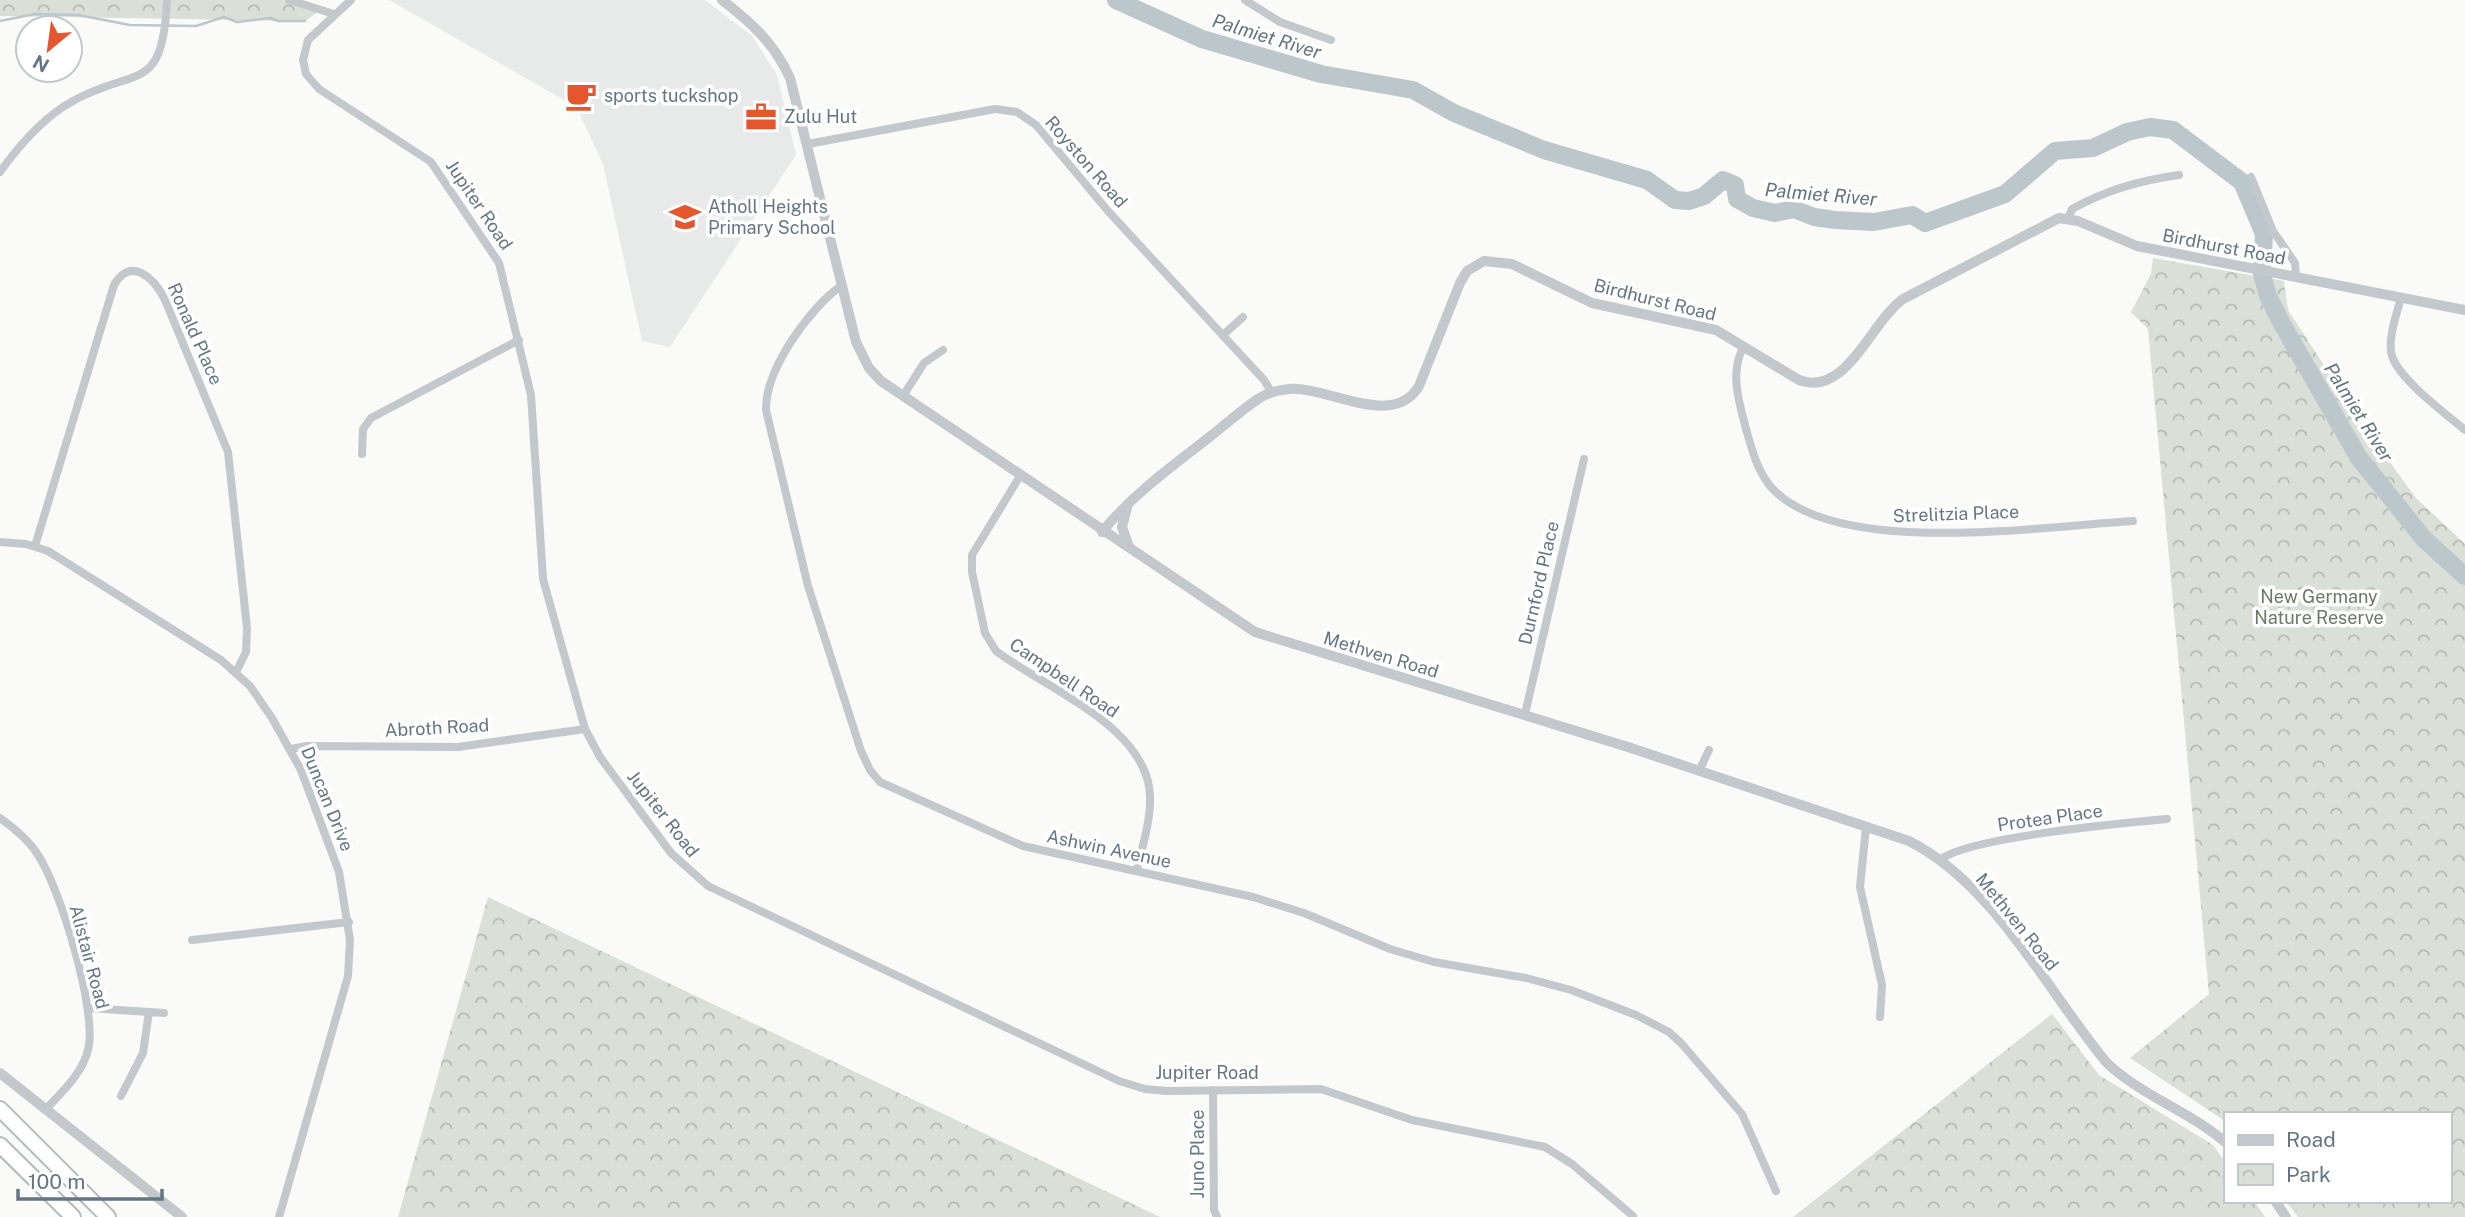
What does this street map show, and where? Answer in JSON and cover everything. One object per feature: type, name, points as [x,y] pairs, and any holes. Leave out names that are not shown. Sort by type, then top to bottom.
[{"type":"highway","points":[[0,1109],[111,1217]]},
{"type":"highway","points":[[0,1145],[73,1217]]},
{"type":"street","points":[[0,172],[17,151],[68,104],[146,72],[163,41],[167,0]]},
{"type":"street","points":[[289,0],[334,14]]},
{"type":"street","name":"Jupiter Road","points":[[351,0],[308,40],[303,60],[306,74],[320,89],[413,148],[437,169],[499,263],[519,340],[534,420],[541,565],[585,729],[600,757],[671,853],[708,886],[1119,1081],[1167,1091],[1321,1089],[1412,1120],[1545,1147],[1572,1164],[1633,1216]]},
{"type":"street","name":"Methven Road","points":[[722,0],[761,31],[779,54],[790,78],[842,285],[864,359],[875,376],[1102,532],[1255,632],[1525,714],[1699,771],[1909,841],[1941,859],[1980,896],[2106,1062],[2120,1074],[2194,1117],[2224,1141]]},
{"type":"street","points":[[1245,0],[1280,22],[1331,40]]},
{"type":"street","name":"Royston Road","points":[[808,144],[996,109],[1017,112],[1036,125],[1108,211],[1264,380],[1272,393]]},
{"type":"street","name":"Birdhurst Road","points":[[2068,219],[2072,209],[2094,198],[2140,180],[2179,175]]},
{"type":"street","name":"Birdhurst Road","points":[[2251,177],[2273,231],[2295,263],[2296,276]]},
{"type":"street","name":"Birdhurst Road","points":[[1102,532],[1128,504],[1259,398],[1297,389],[1378,406],[1403,403],[1413,396],[1460,283],[1467,271],[1484,261],[1512,264],[1592,303],[1716,330],[1799,380],[1813,384],[1826,383],[1840,374],[1882,318],[1903,299],[2042,225],[2068,219],[2137,246],[2465,310]]},
{"type":"street","name":"Ronald Place","points":[[35,546],[111,293],[121,275],[132,270],[146,274],[158,286],[165,300],[228,452],[247,628],[246,652],[236,672]]},
{"type":"street","name":"Ashwin Avenue","points":[[842,285],[819,304],[772,374],[767,390],[766,410],[808,586],[870,770],[890,788],[1023,846],[1253,897],[1304,913],[1390,949],[1434,962],[1571,990],[1636,1015],[1669,1032],[1681,1043],[1742,1114],[1776,1191]]},
{"type":"street","points":[[2401,297],[2392,358],[2404,374],[2465,430]]},
{"type":"street","points":[[1223,335],[1242,317]]},
{"type":"street","points":[[362,454],[363,429],[371,418],[519,340]]},
{"type":"street","name":"Strelitzia Place","points":[[1744,346],[1735,372],[1738,399],[1754,458],[1771,487],[1814,515],[1872,530],[1901,534],[2133,522]]},
{"type":"street","points":[[903,396],[924,363],[943,350]]},
{"type":"street","name":"Durnford Place","points":[[1525,714],[1584,459]]},
{"type":"street","name":"Campbell Road","points":[[1020,476],[977,542],[972,555],[972,572],[985,633],[996,651],[1117,731],[1137,753],[1145,770],[1150,797],[1137,870]]},
{"type":"street","points":[[1128,504],[1123,532],[1131,550]]},
{"type":"street","name":"Duncan Drive","points":[[0,542],[35,546],[236,672],[262,701],[291,749],[308,786],[339,872],[349,922],[350,958],[342,1002],[279,1217]]},
{"type":"street","name":"Abroth Road","points":[[291,749],[307,746],[458,747],[585,729]]},
{"type":"street","points":[[1699,771],[1709,750]]},
{"type":"street","name":"Alistair Road","points":[[0,818],[28,843],[47,870],[89,1008],[91,1030],[86,1058],[75,1076],[45,1110]]},
{"type":"street","name":"Protea Place","points":[[1941,859],[1957,849],[1984,844],[2167,819]]},
{"type":"street","points":[[1866,827],[1860,887],[1882,985],[1880,1017]]},
{"type":"street","points":[[192,940],[349,922]]},
{"type":"street","points":[[89,1008],[164,1013]]},
{"type":"street","points":[[121,1096],[143,1052],[149,1012]]},
{"type":"street","points":[[0,1073],[182,1217]]},
{"type":"street","name":"Juno Place","points":[[1213,1090],[1214,1210],[1217,1217]]},
{"type":"shaded area","name":"Atholl Heights Primary School","points":[[389,0],[705,0],[752,36],[777,75],[796,155],[670,347],[642,341],[603,164],[580,115],[562,99]]},
{"type":"green space","points":[[0,0],[283,0],[322,9],[305,21],[84,17],[84,14],[0,16]]},
{"type":"green space","name":"New Germany Nature Reserve","points":[[2153,258],[2284,281],[2288,310],[2365,428],[2416,498],[2465,544],[2465,1217],[2298,1217],[2288,1203],[2451,1203],[2451,1112],[2224,1112],[2224,1120],[2130,1058],[2209,994],[2148,329],[2131,312],[2151,274]]},
{"type":"green space","points":[[488,897],[1160,1217],[398,1217]]},
{"type":"green space","points":[[2052,1014],[2099,1075],[2213,1145],[2224,1161],[2224,1203],[2255,1203],[2265,1217],[1793,1217]]},
{"type":"waterway","name":"Palmiet River","points":[[1116,0],[1202,39],[1321,74],[1413,90],[1454,113],[1544,150],[1647,180],[1675,200],[1689,201],[1704,196],[1723,180],[1735,185],[1737,199],[1753,208],[1775,213],[1794,209],[1814,217],[1874,222],[1912,215],[1925,223],[2005,194],[2055,151],[2093,148],[2127,132],[2150,127],[2173,130],[2242,182],[2264,234],[2262,274],[2268,296],[2282,324],[2359,458],[2424,539],[2465,576]]},
{"type":"waterway","points":[[0,21],[35,14],[78,15],[130,25],[196,26],[224,17],[237,22],[270,18],[278,21],[305,21]]},
{"type":"place","name":"sports tuckshop","points":[[581,96]]},
{"type":"place","name":"Zulu Hut","points":[[761,117]]},
{"type":"place","name":"Atholl Heights Primary School","points":[[685,217]]}]
